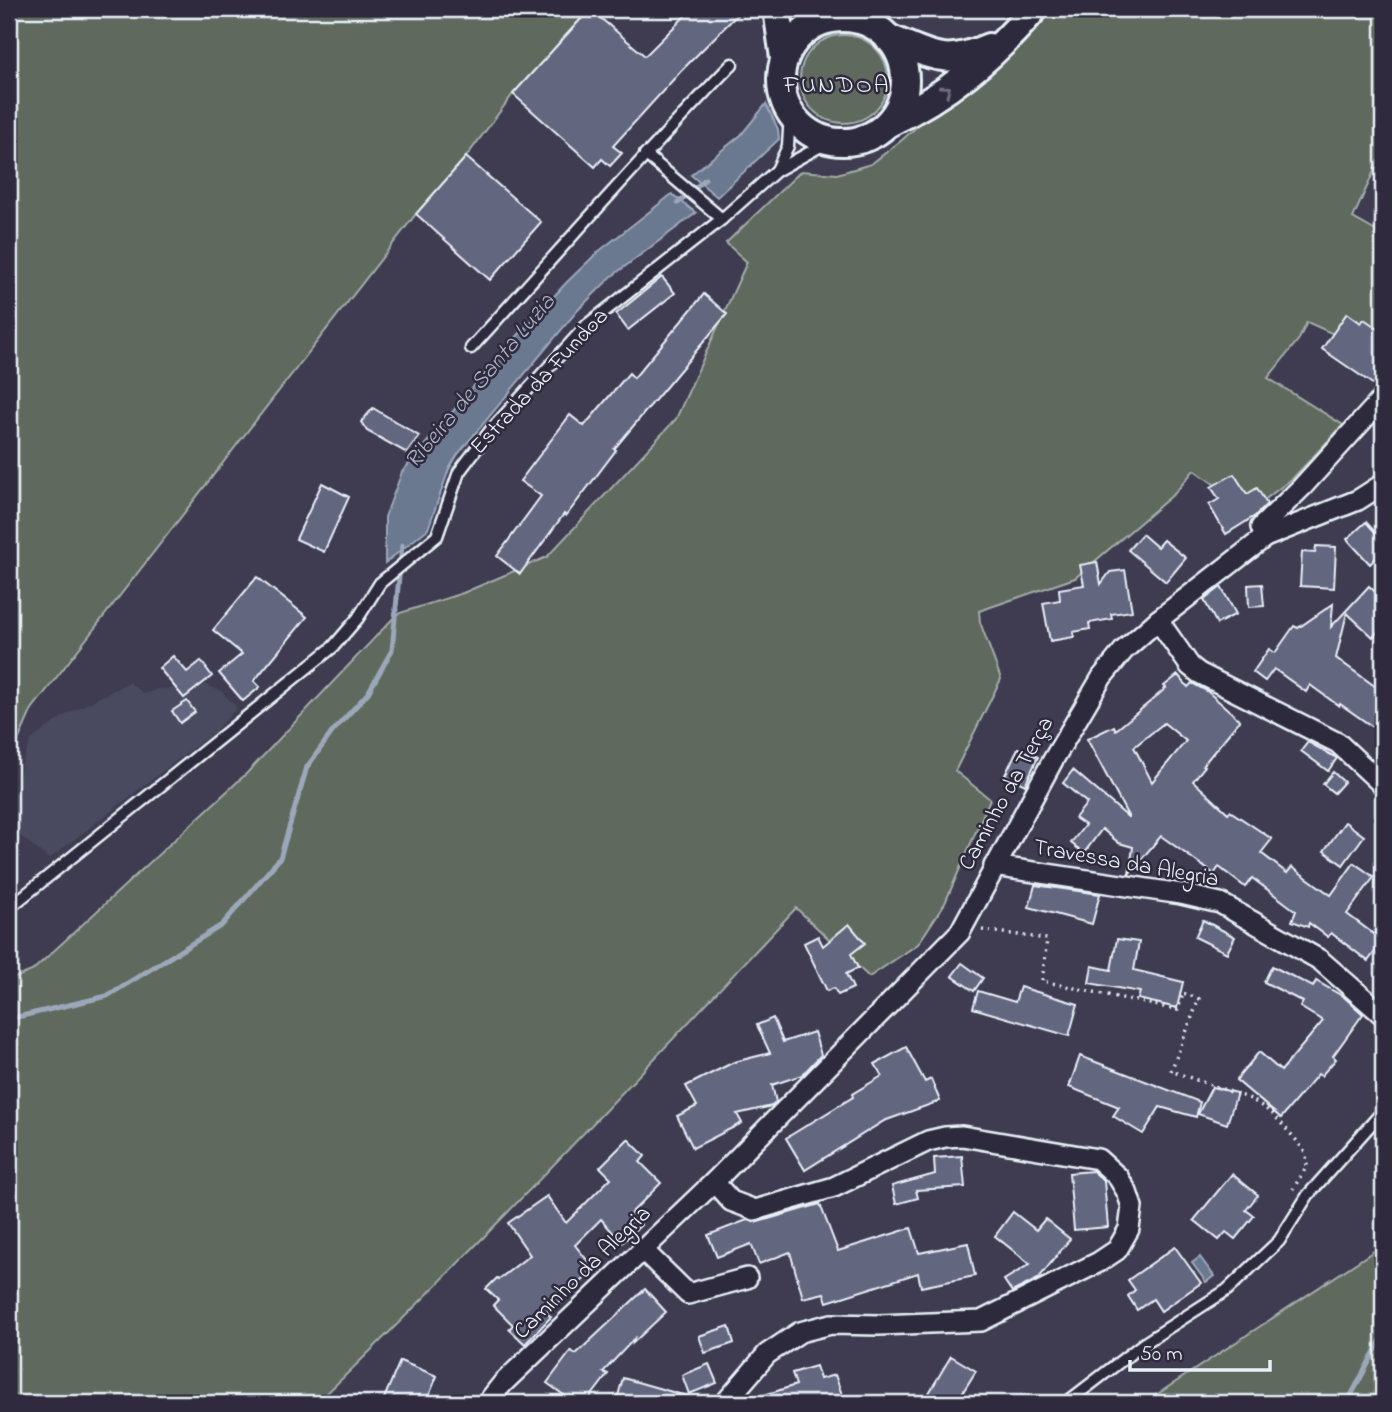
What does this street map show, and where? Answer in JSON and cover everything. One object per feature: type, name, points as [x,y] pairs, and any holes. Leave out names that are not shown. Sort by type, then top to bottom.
[{"type":"main road","points":[[777,9],[784,58],[781,87],[794,119],[818,137],[830,141],[861,140],[879,131],[900,104],[905,82],[901,58],[884,26]]},
{"type":"main road","points":[[887,124],[923,107],[979,66],[1034,9]]},
{"type":"main road","points":[[784,58],[799,36],[832,16],[884,26],[937,57],[967,57],[1007,40]]},
{"type":"street","points":[[1265,537],[1261,527],[1267,519],[1302,487],[1383,398]]},
{"type":"street","name":"Caminho da Terça","points":[[714,1182],[960,932],[1102,677],[1124,650],[1158,620],[1265,537],[1358,500],[1383,484]]},
{"type":"street","points":[[1158,620],[1190,666],[1199,673],[1338,743],[1383,785]]},
{"type":"street","name":"Travessa da Alegria","points":[[995,866],[1181,894],[1220,903],[1320,960],[1383,1015]]},
{"type":"street","points":[[714,1182],[731,1200],[755,1210],[834,1187],[928,1141],[962,1136],[1098,1159],[1118,1177],[1132,1207],[1129,1229],[1117,1250],[1099,1262],[981,1321],[831,1324],[800,1332],[767,1354],[724,1403]]},
{"type":"street","name":"Caminho da Alegria","points":[[491,1403],[491,1398],[503,1384],[714,1182]]},
{"type":"street","points":[[642,1250],[688,1294],[747,1278]]},
{"type":"lane","points":[[471,348],[645,154],[732,64]]},
{"type":"lane","points":[[776,171],[788,146],[794,119]]},
{"type":"lane","points":[[776,171],[830,141]]},
{"type":"lane","points":[[645,154],[723,219]]},
{"type":"lane","name":"Estrada da Fundoa","points":[[9,908],[334,647],[358,618],[380,583],[437,536],[459,471],[553,361],[596,318],[723,219],[776,171]]},
{"type":"lane","points":[[1066,1403],[1143,1344],[1227,1290],[1279,1241],[1308,1195],[1383,1111]]},
{"type":"path","points":[[979,929],[1047,939],[1042,982],[1178,1010],[1183,993],[1199,999],[1171,1071],[1251,1098],[1272,1113],[1306,1154],[1303,1173],[1289,1195]]},
{"type":"shaded area","points":[[194,680],[221,691],[237,708],[214,732],[49,859],[9,827],[9,802],[18,784],[22,763],[31,740],[62,717],[129,682],[144,694],[158,689],[181,688]]},
{"type":"green space","points":[[9,9],[590,9],[513,94],[466,157],[416,214],[32,709],[9,761]]},
{"type":"green space","points":[[1050,9],[1383,9],[1383,151],[1353,218],[1383,235],[1383,356],[1307,322],[1299,339],[1268,378],[1343,425],[1293,478],[1251,510],[1194,470],[1175,493],[1075,578],[979,611],[980,622],[1001,679],[955,771],[990,799],[945,903],[918,944],[869,977],[796,908],[502,1218],[321,1399],[313,1403],[9,1403],[9,980],[32,971],[247,773],[397,614],[463,593],[547,557],[676,419],[747,262],[726,243],[801,171],[837,174],[871,164],[944,102],[990,72],[1032,34]]},
{"type":"green space","points":[[844,35],[861,39],[875,48],[884,62],[888,79],[884,96],[875,110],[861,119],[844,123],[827,119],[813,110],[804,96],[800,79],[804,62],[813,48],[827,39]]},
{"type":"green space","points":[[1383,1245],[1383,1403],[1144,1403]]},
{"type":"water","points":[[766,104],[778,129],[779,139],[717,197],[691,175],[741,135]]},
{"type":"water","points":[[672,194],[696,213],[611,277],[577,311],[458,454],[449,469],[428,529],[385,563],[385,517],[402,472],[500,355],[566,283],[598,252]]},
{"type":"water","points":[[1200,1257],[1214,1276],[1206,1282],[1192,1263]]},
{"type":"building","points":[[590,9],[645,56],[692,9],[743,9],[681,71],[613,146],[622,153],[610,166],[602,159],[595,167],[513,94]]},
{"type":"building","points":[[466,157],[541,222],[490,280],[416,214]]},
{"type":"building","points":[[662,277],[675,293],[628,330],[616,314]]},
{"type":"building","points":[[704,294],[727,314],[614,449],[616,450],[520,574],[497,556],[541,496],[520,481],[570,415],[584,426],[629,373],[634,378]]},
{"type":"building","points":[[1347,313],[1361,323],[1364,319],[1383,332],[1383,386],[1377,387],[1322,349]]},
{"type":"building","points":[[373,408],[419,436],[407,453],[367,431],[361,422]]},
{"type":"building","points":[[1234,474],[1247,494],[1257,488],[1267,504],[1255,516],[1226,534],[1209,505],[1219,499],[1211,487]]},
{"type":"building","points":[[322,483],[349,497],[324,552],[296,539]]},
{"type":"building","points":[[1366,522],[1383,541],[1383,551],[1370,564],[1347,539]]},
{"type":"building","points":[[1142,534],[1157,547],[1163,540],[1186,558],[1166,582],[1128,550]]},
{"type":"building","points":[[1316,546],[1336,547],[1334,588],[1300,586],[1302,552],[1315,553]]},
{"type":"building","points":[[1097,562],[1101,584],[1110,572],[1125,570],[1132,611],[1111,614],[1112,619],[1089,623],[1090,629],[1073,632],[1074,637],[1050,641],[1043,603],[1060,600],[1059,589],[1084,585],[1080,565]]},
{"type":"building","points":[[257,577],[307,617],[254,681],[260,687],[243,701],[219,673],[242,654],[213,630]]},
{"type":"building","points":[[1262,584],[1264,606],[1249,607],[1248,585]]},
{"type":"building","points":[[1369,586],[1383,599],[1377,610],[1383,616],[1383,626],[1373,637],[1347,613],[1336,658],[1383,692],[1383,734],[1310,685],[1306,692],[1274,669],[1265,681],[1253,672],[1269,649],[1275,653],[1294,626],[1298,628],[1333,604],[1331,627]]},
{"type":"building","points":[[1221,587],[1236,614],[1217,624],[1204,600]]},
{"type":"building","points":[[173,656],[187,672],[201,661],[212,676],[184,698],[159,668]]},
{"type":"building","points":[[1178,675],[1188,687],[1192,683],[1207,691],[1240,720],[1193,781],[1228,813],[1230,811],[1272,839],[1261,853],[1287,873],[1292,867],[1331,895],[1354,863],[1374,877],[1347,914],[1383,941],[1368,961],[1331,933],[1328,937],[1309,923],[1308,927],[1292,921],[1296,911],[1252,878],[1245,887],[1219,867],[1214,874],[1161,836],[1129,874],[1133,847],[1119,843],[1102,829],[1084,853],[1071,843],[1085,825],[1075,818],[1087,803],[1063,783],[1073,770],[1129,818],[1087,739],[1114,726],[1116,730],[1166,688],[1164,686]],"holes":[[[1164,723],[1186,741],[1152,782],[1134,747]]]},
{"type":"building","points":[[187,701],[195,712],[180,723],[172,711]]},
{"type":"building","points":[[1308,742],[1337,758],[1328,771],[1301,751]]},
{"type":"building","points":[[1018,748],[1038,757],[1025,785],[1005,775]]},
{"type":"building","points":[[1333,772],[1344,782],[1334,793],[1323,784]]},
{"type":"building","points":[[1345,822],[1364,836],[1343,865],[1324,851]]},
{"type":"building","points":[[1035,885],[1100,894],[1092,924],[1029,907]]},
{"type":"building","points":[[1203,920],[1235,937],[1227,953],[1195,937]]},
{"type":"building","points":[[849,924],[865,943],[851,954],[858,968],[846,974],[853,988],[838,995],[834,988],[827,991],[804,943],[818,936],[823,946]]},
{"type":"building","points":[[1117,939],[1139,942],[1134,970],[1183,982],[1177,1008],[1138,999],[1140,992],[1089,983],[1092,966],[1111,970]]},
{"type":"building","points":[[962,963],[983,978],[974,991],[952,976]]},
{"type":"building","points":[[1272,966],[1313,987],[1316,981],[1344,997],[1363,1014],[1333,1056],[1336,1059],[1321,1076],[1318,1074],[1281,1118],[1236,1080],[1259,1052],[1281,1071],[1323,1021],[1300,1007],[1303,1002],[1264,982]]},
{"type":"building","points":[[1020,987],[1078,1004],[1069,1036],[973,1008],[978,991],[1015,1002]]},
{"type":"building","points":[[773,1018],[783,1042],[814,1032],[821,1055],[802,1075],[772,1085],[776,1102],[772,1106],[737,1114],[742,1123],[693,1148],[677,1116],[697,1106],[686,1086],[734,1062],[770,1053],[757,1025]]},
{"type":"building","points":[[906,1047],[925,1082],[931,1079],[940,1101],[884,1121],[805,1170],[786,1138],[882,1076],[875,1064]]},
{"type":"building","points":[[1080,1056],[1200,1102],[1196,1117],[1160,1107],[1143,1134],[1113,1116],[1119,1107],[1069,1087]]},
{"type":"building","points":[[1212,1087],[1237,1093],[1227,1124],[1198,1114]]},
{"type":"building","points":[[628,1139],[645,1156],[640,1162],[661,1183],[631,1213],[641,1225],[622,1243],[601,1219],[575,1245],[595,1270],[575,1287],[577,1289],[546,1312],[551,1317],[525,1344],[509,1329],[513,1325],[493,1305],[498,1300],[486,1289],[530,1255],[508,1223],[547,1196],[566,1223],[611,1178],[600,1167]]},
{"type":"building","points":[[962,1156],[965,1187],[916,1190],[918,1198],[896,1204],[892,1186],[935,1174],[934,1158]]},
{"type":"building","points":[[1093,1171],[1104,1181],[1108,1227],[1074,1230],[1069,1173]]},
{"type":"building","points":[[1232,1174],[1258,1195],[1246,1210],[1254,1216],[1235,1239],[1226,1232],[1219,1240],[1194,1220]]},
{"type":"building","points":[[820,1204],[838,1251],[911,1228],[919,1253],[968,1243],[975,1276],[921,1287],[918,1273],[827,1302],[824,1293],[803,1298],[790,1252],[759,1264],[751,1244],[717,1257],[708,1235],[747,1220],[758,1222]]},
{"type":"building","points":[[1013,1212],[1036,1230],[1045,1219],[1070,1239],[1038,1279],[1012,1292],[1004,1280],[1030,1264],[995,1236]]},
{"type":"building","points":[[1175,1247],[1201,1283],[1161,1311],[1153,1299],[1137,1310],[1128,1296],[1135,1290],[1128,1280]]},
{"type":"building","points":[[645,1289],[666,1312],[633,1343],[634,1339],[603,1372],[608,1374],[586,1403],[575,1403],[547,1383],[571,1351],[576,1354]]},
{"type":"building","points":[[729,1326],[734,1343],[705,1353],[699,1336]]},
{"type":"building","points":[[951,1356],[976,1371],[956,1403],[923,1403]]},
{"type":"building","points":[[400,1361],[437,1376],[426,1403],[408,1398],[405,1403],[382,1403]]},
{"type":"building","points":[[709,1364],[717,1383],[689,1394],[682,1375]]},
{"type":"building","points":[[816,1366],[820,1379],[835,1375],[845,1403],[749,1403],[748,1400],[796,1385],[792,1373]]},
{"type":"building","points":[[623,1378],[697,1399],[697,1403],[616,1403]]},
{"type":"waterway","name":"Ribeira de Santa Luzia","points":[[678,203],[705,179]]},
{"type":"waterway","name":"Ribeira de Santa Luzia","points":[[9,1019],[107,996],[222,925],[280,858],[307,767],[333,731],[368,693],[392,650],[402,545]]},
{"type":"waterway","points":[[1347,1403],[1383,1336]]},
{"type":"district","name":"FUNDOA","points":[[837,86]]}]
